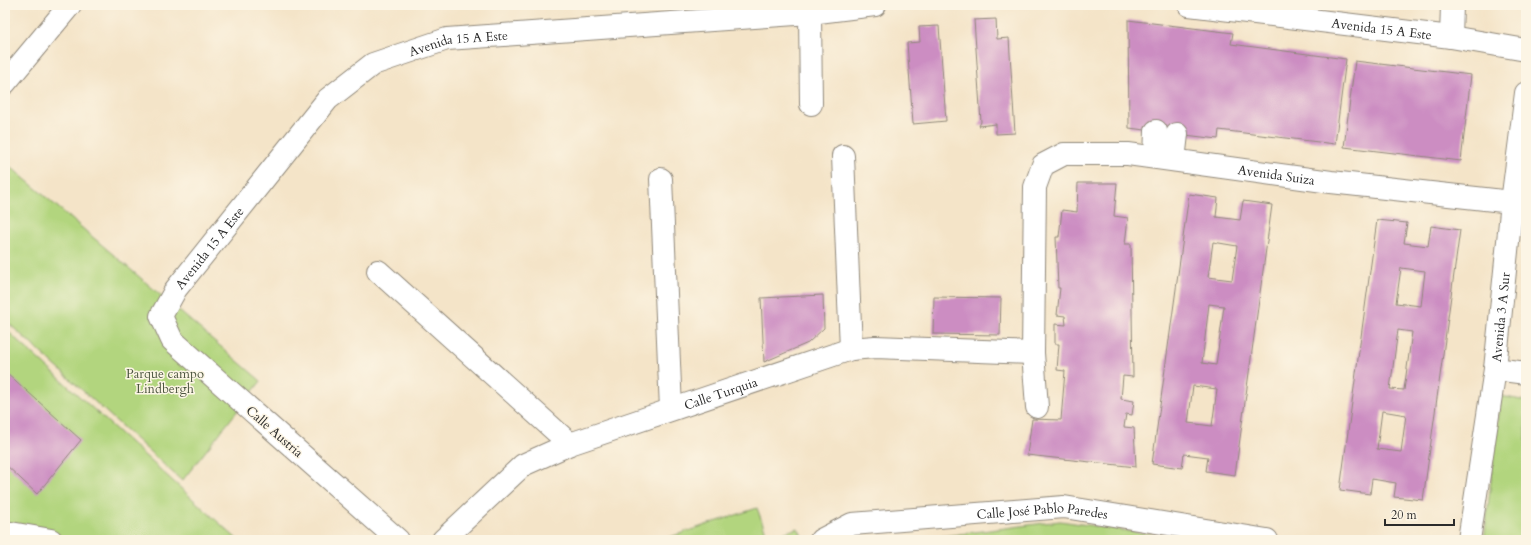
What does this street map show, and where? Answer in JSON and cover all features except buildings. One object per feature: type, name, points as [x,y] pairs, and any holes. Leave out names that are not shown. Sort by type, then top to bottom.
[{"type":"street","points":[[5,83],[70,5]]},
{"type":"street","name":"Avenida 15 A Este","points":[[161,316],[176,289],[328,99],[373,64],[447,39],[810,13],[875,5]]},
{"type":"street","name":"Avenida 15 A Este","points":[[1189,5],[1452,37],[1526,50]]},
{"type":"street","points":[[1452,5],[1452,37]]},
{"type":"street","points":[[810,13],[811,104]]},
{"type":"street","name":"Avenida 3 A Sur","points":[[1469,540],[1495,369],[1512,202],[1526,93]]},
{"type":"street","points":[[1156,131],[1164,159]]},
{"type":"street","points":[[1164,159],[1177,134]]},
{"type":"street","name":"Avenida Suiza","points":[[1033,353],[1035,187],[1043,164],[1064,154],[1128,154],[1331,182],[1512,202]]},
{"type":"street","points":[[843,156],[851,349]]},
{"type":"street","points":[[661,179],[672,410]]},
{"type":"street","points":[[378,271],[570,444]]},
{"type":"street","name":"Calle Austria","points":[[161,316],[172,340],[398,540]]},
{"type":"street","name":"Calle Turquia","points":[[443,540],[523,465],[570,444],[851,349],[875,347],[1033,353]]},
{"type":"street","points":[[1033,353],[1037,407]]},
{"type":"street","points":[[1495,369],[1526,373]]},
{"type":"street","name":"Calle José Pablo Paredes","points":[[821,540],[852,524],[1064,507],[1267,540]]},
{"type":"street","points":[[15,535],[51,540]]},
{"type":"green space","name":"Parque campo Lindbergh","points":[[5,162],[261,381],[182,481],[5,320]]},
{"type":"green space","points":[[5,329],[238,540],[5,540]]},
{"type":"green space","points":[[1501,396],[1526,401],[1526,540],[1484,540]]},
{"type":"green space","points":[[757,508],[768,538],[798,528],[804,540],[661,540]]},
{"type":"green space","points":[[1060,521],[1191,540],[913,540]]}]
